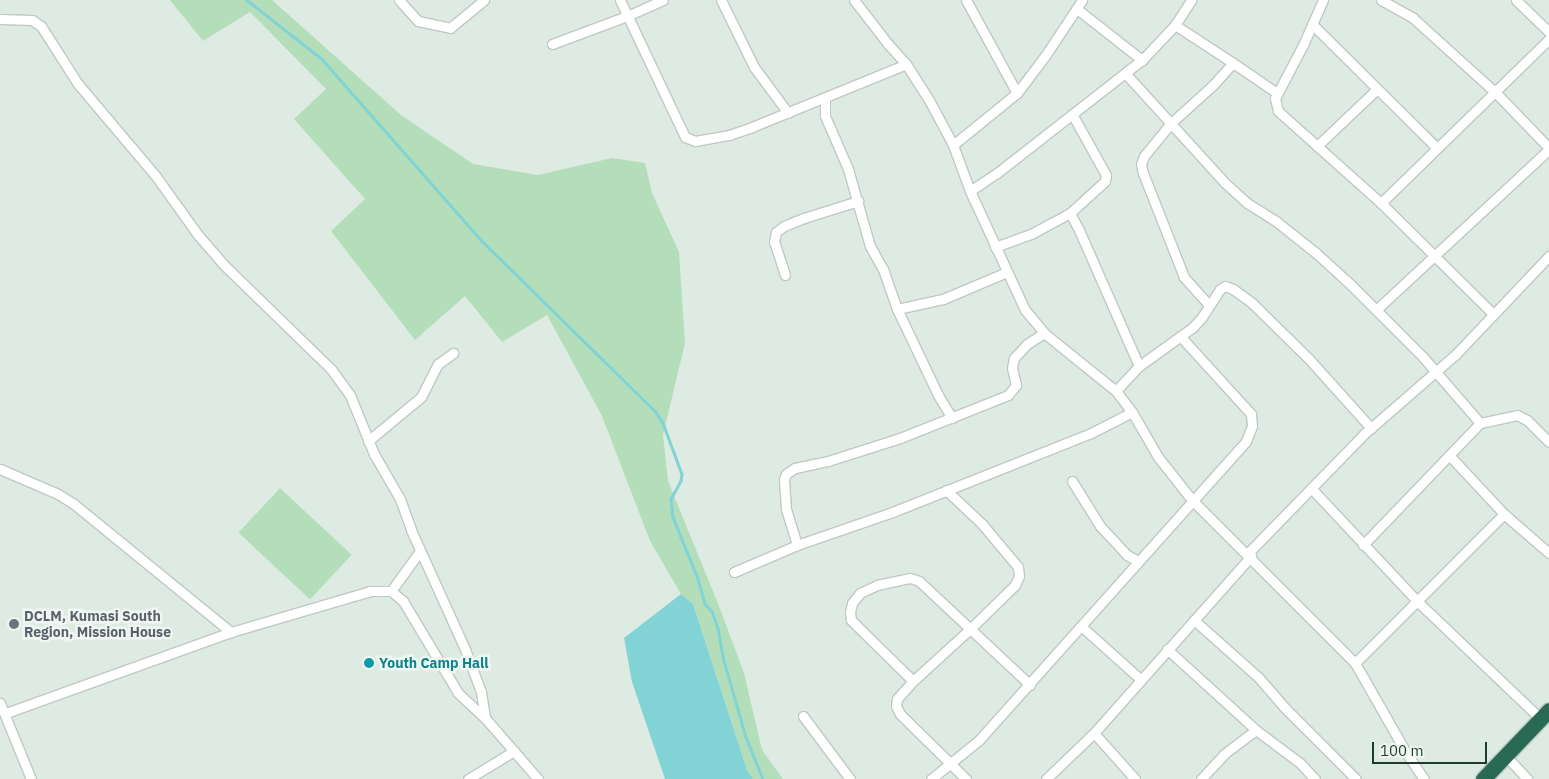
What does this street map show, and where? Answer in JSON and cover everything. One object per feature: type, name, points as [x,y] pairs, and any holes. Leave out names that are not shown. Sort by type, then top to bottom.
[{"type":"highway","points":[[1483,779],[1545,714]]},
{"type":"street","points":[[399,0],[418,21],[450,28],[484,0]]},
{"type":"street","points":[[620,0],[685,137],[695,141],[729,135],[808,106],[906,64]]},
{"type":"street","points":[[552,44],[627,16],[663,0]]},
{"type":"street","points":[[721,0],[754,67],[788,113]]},
{"type":"street","points":[[854,0],[906,64],[953,145],[970,191],[1025,310],[1044,332],[1116,391],[1132,412],[1158,457],[1192,500],[1249,554],[1355,663],[1407,754],[1424,779]]},
{"type":"street","points":[[966,0],[1016,93]]},
{"type":"street","points":[[953,145],[1016,93],[1046,56],[1082,0]]},
{"type":"street","points":[[970,191],[997,173],[1142,60],[1175,25],[1191,0]]},
{"type":"street","points":[[1323,0],[1278,93],[1275,105],[1278,111],[1381,203],[1492,314]]},
{"type":"street","points":[[1376,310],[1549,148],[1495,92],[1413,18],[1381,0]]},
{"type":"street","points":[[1516,0],[1549,32]]},
{"type":"street","points":[[1077,9],[1142,60]]},
{"type":"street","points":[[0,19],[32,20],[41,26],[78,84],[155,175],[198,235],[224,265],[331,369],[350,395],[368,441],[400,499],[420,551],[466,649],[481,692],[485,718]]},
{"type":"street","points":[[1312,24],[1376,90],[1437,148]]},
{"type":"street","points":[[1175,25],[1278,93]]},
{"type":"street","points":[[1381,203],[1549,39]]},
{"type":"street","points":[[1209,305],[1184,277],[1143,173],[1142,164],[1144,156],[1171,123],[1213,85],[1233,63]]},
{"type":"street","points":[[1125,73],[1235,193],[1316,253],[1437,371],[1480,423]]},
{"type":"street","points":[[1317,146],[1376,90]]},
{"type":"street","points":[[825,98],[825,116],[848,169],[865,231],[883,269],[897,309],[938,395],[952,418]]},
{"type":"street","points":[[808,106],[825,116]]},
{"type":"street","points":[[995,247],[1030,234],[1070,213],[1103,185],[1106,175],[1072,114]]},
{"type":"street","points":[[785,275],[774,242],[776,232],[784,226],[804,218],[858,201]]},
{"type":"street","points":[[1070,213],[1139,366]]},
{"type":"street","points":[[1046,779],[1094,733],[1194,620],[1249,554],[1311,488],[1370,428],[1437,371],[1548,258]]},
{"type":"street","points":[[897,309],[943,299],[1007,272]]},
{"type":"street","points":[[1116,391],[1139,366],[1193,327],[1220,288],[1225,286],[1233,289],[1252,303],[1309,359],[1370,428]]},
{"type":"street","points":[[797,545],[786,509],[784,479],[786,474],[795,468],[828,461],[952,418],[1008,395],[1016,385],[1012,368],[1014,358],[1026,344],[1044,332]]},
{"type":"street","points":[[931,779],[978,740],[1030,685],[1246,441],[1252,426],[1251,414],[1180,336]]},
{"type":"street","points":[[368,441],[421,397],[438,364],[453,353]]},
{"type":"street","points":[[734,572],[797,545],[890,513],[1089,434],[1132,412]]},
{"type":"street","points":[[1363,545],[1480,423],[1517,415],[1528,420],[1549,442]]},
{"type":"street","points":[[1450,456],[1504,514],[1549,553]]},
{"type":"street","points":[[0,469],[58,494],[74,504],[231,632]]},
{"type":"street","points":[[1072,482],[1104,532],[1127,555],[1138,561]]},
{"type":"street","points":[[1311,488],[1418,602],[1545,714]]},
{"type":"street","points":[[946,490],[982,524],[1018,567],[1015,585],[913,681],[897,699],[896,706],[900,714],[966,779]]},
{"type":"street","points":[[1355,663],[1504,514]]},
{"type":"street","points":[[391,591],[420,551]]},
{"type":"street","points":[[913,681],[851,620],[852,603],[860,593],[878,585],[910,578],[919,581],[1030,685]]},
{"type":"street","points":[[6,712],[231,632],[370,591],[391,591],[403,601],[458,693],[485,718],[538,779]]},
{"type":"street","points":[[1194,620],[1259,678],[1283,706],[1356,779]]},
{"type":"street","points":[[1081,626],[1140,679]]},
{"type":"street","points":[[1167,649],[1256,730],[1300,763],[1315,779]]},
{"type":"street","points":[[0,703],[6,712],[31,779]]},
{"type":"street","points":[[803,716],[850,779]]},
{"type":"street","points":[[1201,779],[1224,754],[1256,730]]},
{"type":"street","points":[[1094,733],[1135,779]]},
{"type":"street","points":[[468,779],[514,751]]},
{"type":"street","points":[[1505,754],[1527,779]]},
{"type":"green space","points":[[170,0],[272,0],[401,115],[473,164],[538,175],[612,158],[645,163],[652,193],[679,252],[685,343],[663,435],[668,481],[744,673],[762,750],[783,779],[753,779],[747,770],[693,604],[681,594],[650,541],[602,416],[547,315],[502,342],[465,296],[415,340],[331,231],[365,199],[294,119],[326,89],[250,12],[203,41]]},
{"type":"green space","points":[[280,488],[352,555],[310,599],[238,533]]},
{"type":"water","points":[[681,594],[693,604],[747,770],[753,779],[665,779],[632,682],[624,638]]},
{"type":"waterway","points":[[247,0],[322,59],[481,240],[656,412],[663,423],[682,474],[681,481],[671,499],[673,517],[698,579],[705,604],[712,611],[718,628],[723,657],[746,737],[763,779]]},
{"type":"place","name":"DCLM, Kumasi South Region, Mission House","points":[[14,624]]},
{"type":"place","name":"Youth Camp Hall","points":[[369,663]]}]
